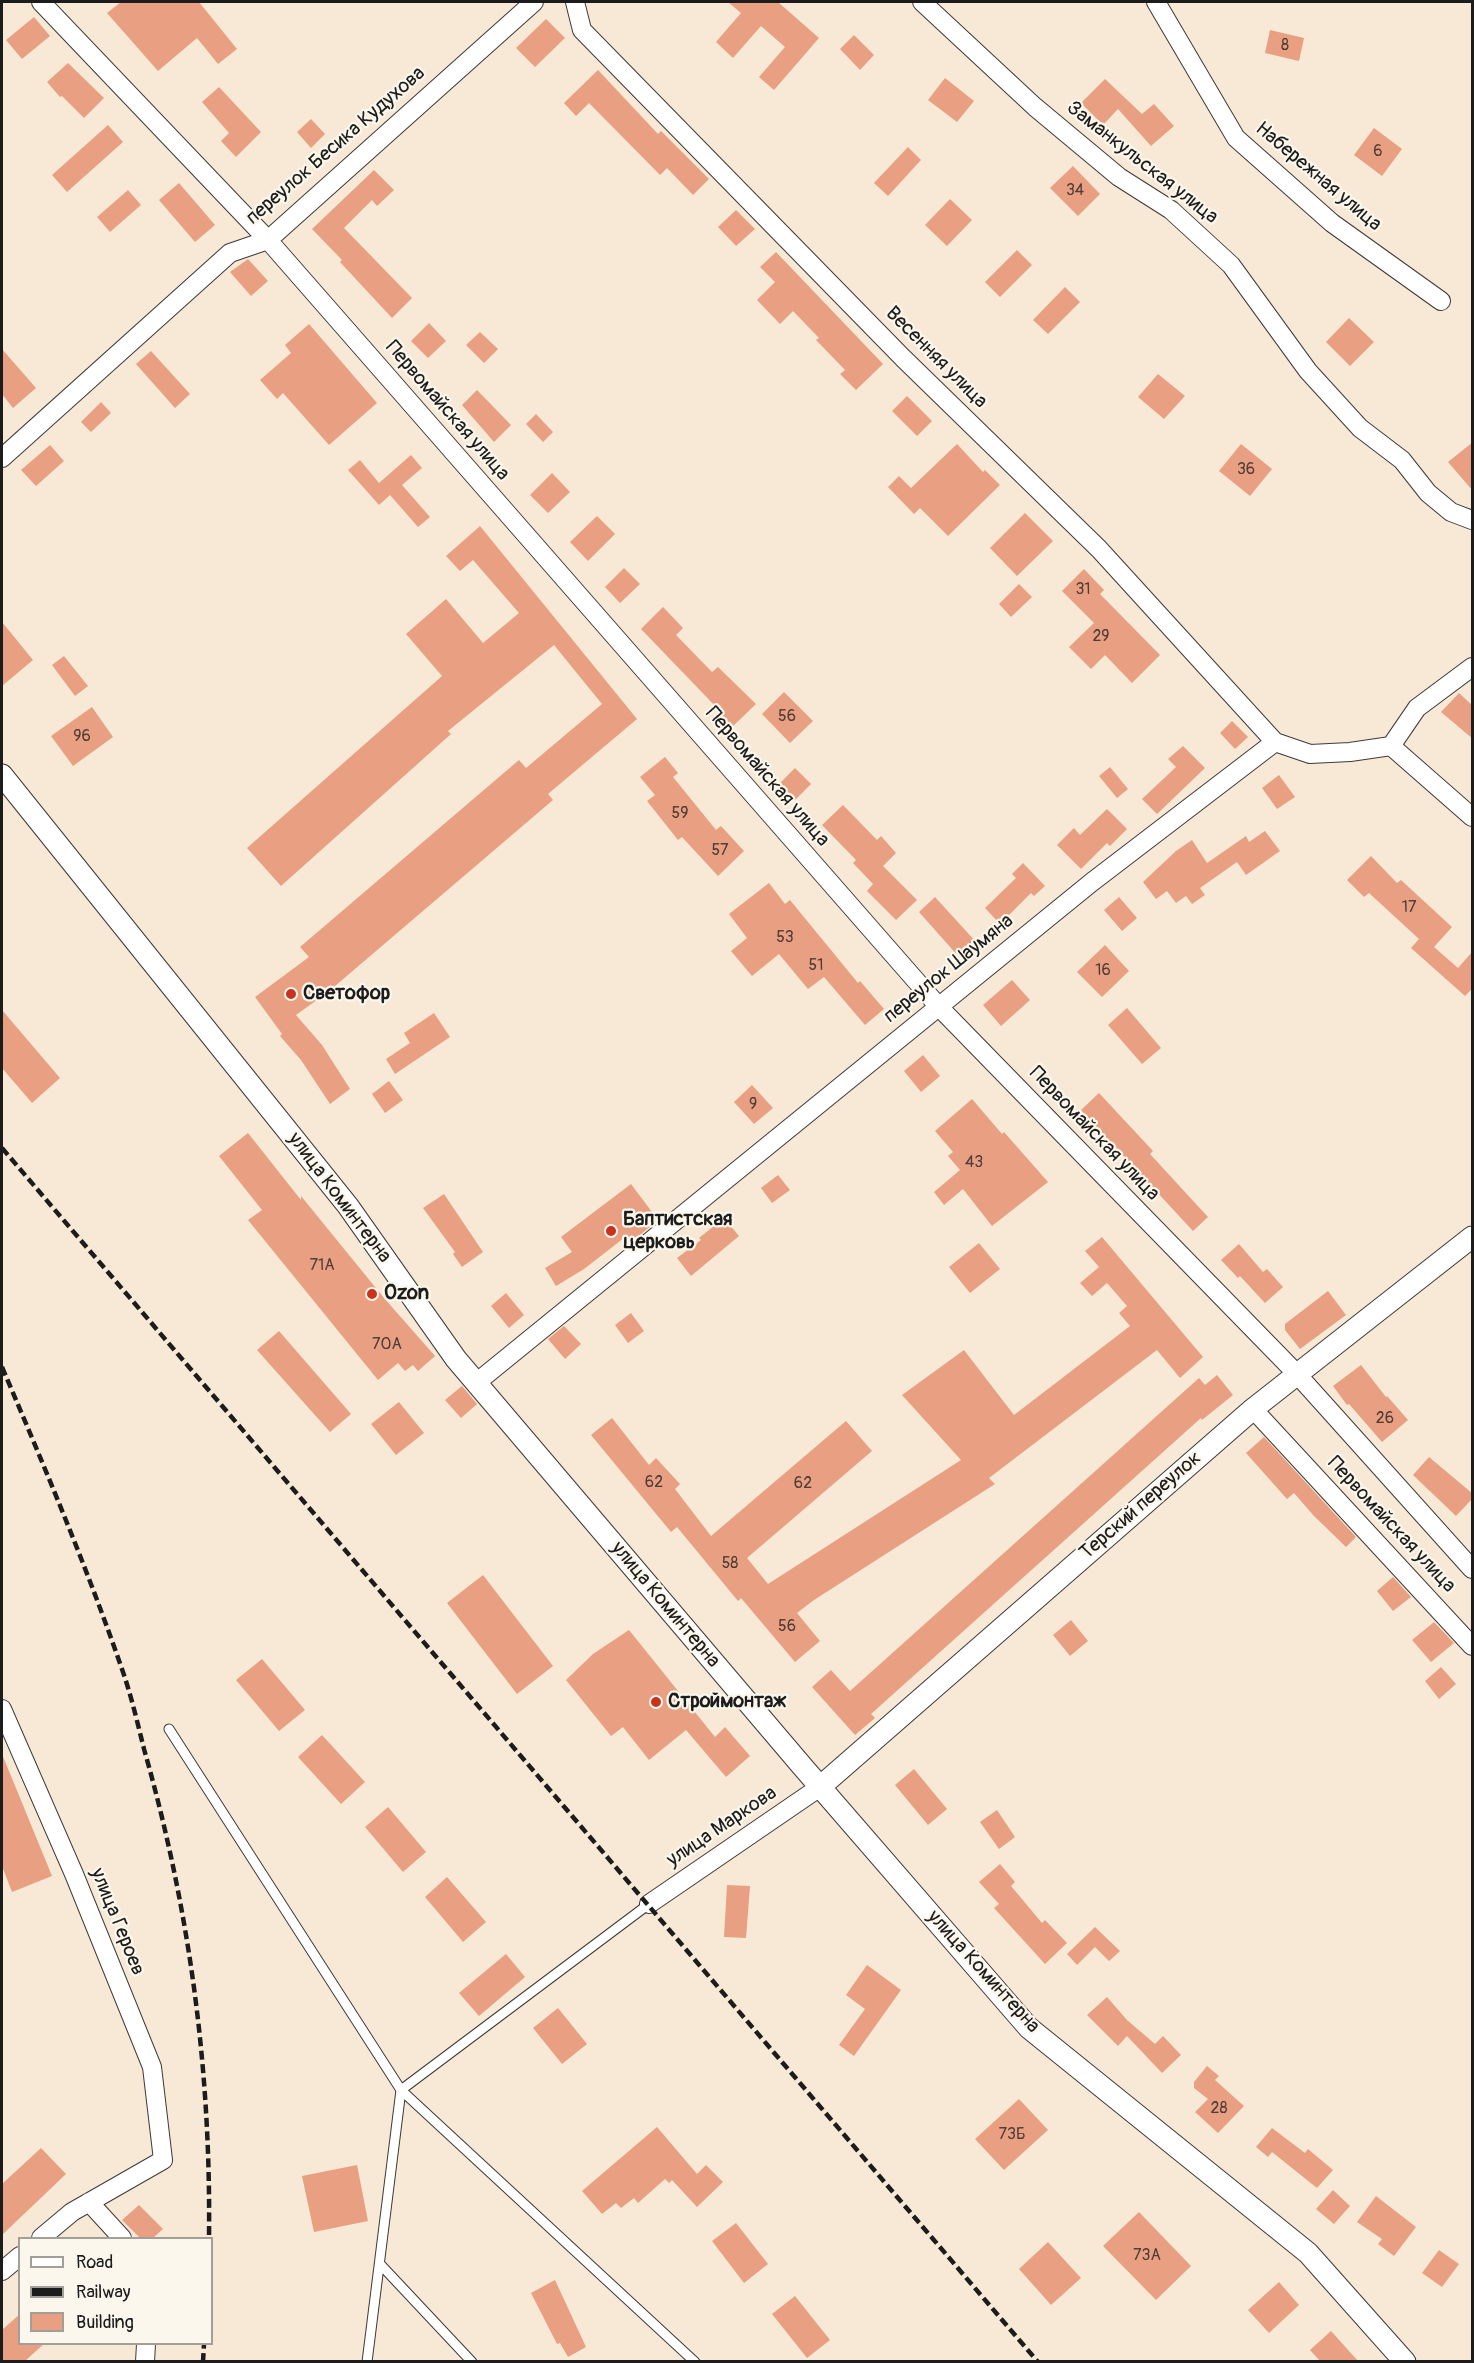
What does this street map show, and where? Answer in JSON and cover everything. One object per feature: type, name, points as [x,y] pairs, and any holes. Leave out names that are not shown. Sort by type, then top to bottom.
[{"type":"street","name":"Первомайская улица","points":[[41,2],[268,240],[939,1007],[1296,1373],[1473,1569]]},
{"type":"street","name":"переулок Бесика Кудухова","points":[[2,458],[230,253],[268,240],[534,2]]},
{"type":"street","name":"Весенняя улица","points":[[575,2],[582,30],[903,358],[1099,549],[1275,742]]},
{"type":"street","name":"Заманкульская улица","points":[[922,2],[1035,107],[1119,177],[1171,210],[1231,265],[1308,371],[1360,428],[1402,460],[1428,492],[1451,512],[1473,520]]},
{"type":"street","name":"Набережная улица","points":[[1156,2],[1236,138],[1332,224],[1441,300]]},
{"type":"street","points":[[1275,742],[1310,754],[1350,752],[1391,746],[1417,708],[1473,667]]},
{"type":"street","name":"переулок Шаумяна","points":[[476,1383],[1092,882],[1275,742]]},
{"type":"street","points":[[1391,746],[1473,817]]},
{"type":"street","name":"улица Коминтерна","points":[[2,776],[348,1206],[456,1359],[1029,2028],[1308,2253],[1405,2361]]},
{"type":"street","name":"Терский переулок","points":[[820,1786],[1253,1408],[1473,1237]]},
{"type":"street","name":"Первомайская улица","points":[[1253,1408],[1473,1646]]},
{"type":"street","name":"улица Героев","points":[[2,1709],[74,1874],[152,2067],[163,2160],[89,2202]]},
{"type":"street","name":"улица Маркова","points":[[649,1904],[820,1786]]},
{"type":"street","points":[[42,2237],[72,2212],[89,2202],[121,2237]]},
{"type":"street","points":[[2,2271],[18,2258]]},
{"type":"street","points":[[145,2361],[146,2345]]},
{"type":"lane","points":[[169,1730],[401,2090],[695,2361]]},
{"type":"lane","points":[[367,2361],[401,2090],[649,1904]]},
{"type":"lane","points":[[380,2264],[472,2361]]},
{"type":"building","points":[[121,2],[199,2],[237,49],[218,64],[197,38],[158,71],[107,13]]},
{"type":"building","points":[[728,2],[778,2],[819,38],[774,90],[759,77],[785,47],[761,26],[733,58],[716,42],[741,13]]},
{"type":"building","points":[[34,17],[50,36],[22,59],[6,40]]},
{"type":"building","points":[[546,19],[565,38],[535,67],[516,48]]},
{"type":"building","points":[[1270,30],[1304,38],[1299,61],[1265,53]]},
{"type":"building","points":[[854,35],[874,55],[860,70],[840,49]]},
{"type":"building","points":[[68,63],[104,98],[84,118],[47,82]]},
{"type":"building","points":[[598,70],[658,134],[661,131],[709,179],[693,195],[667,168],[660,175],[589,103],[576,116],[564,103]]},
{"type":"building","points":[[945,78],[974,101],[957,122],[928,100]]},
{"type":"building","points":[[1105,79],[1142,114],[1154,104],[1174,126],[1151,146],[1118,109],[1103,125],[1081,103]]},
{"type":"building","points":[[219,87],[261,132],[236,157],[221,141],[229,133],[202,102]]},
{"type":"building","points":[[311,119],[325,134],[311,148],[297,132]]},
{"type":"building","points":[[108,125],[123,142],[67,192],[52,175]]},
{"type":"building","points":[[1374,128],[1402,149],[1382,176],[1354,155]]},
{"type":"building","points":[[908,147],[921,160],[888,196],[874,183]]},
{"type":"building","points":[[1073,166],[1100,194],[1078,216],[1050,188]]},
{"type":"building","points":[[374,170],[394,190],[377,206],[372,200],[344,228],[412,298],[392,318],[312,229]]},
{"type":"building","points":[[179,183],[215,225],[195,242],[159,200]]},
{"type":"building","points":[[128,190],[141,205],[110,232],[97,217]]},
{"type":"building","points":[[950,199],[972,220],[947,246],[925,225]]},
{"type":"building","points":[[736,210],[755,229],[736,246],[718,227]]},
{"type":"building","points":[[1017,250],[1032,265],[1000,297],[985,282]]},
{"type":"building","points":[[776,252],[883,364],[856,390],[840,374],[845,370],[816,340],[819,338],[793,311],[780,324],[757,300],[775,282],[760,267]]},
{"type":"building","points":[[248,259],[268,281],[251,296],[230,272]]},
{"type":"building","points":[[1065,287],[1080,302],[1048,334],[1033,320]]},
{"type":"building","points":[[1349,318],[1374,342],[1350,366],[1326,342]]},
{"type":"building","points":[[429,323],[446,341],[428,358],[411,341]]},
{"type":"building","points":[[309,324],[377,403],[329,445],[283,393],[277,399],[260,380],[291,353],[285,345]]},
{"type":"building","points":[[480,332],[498,349],[484,363],[466,345]]},
{"type":"building","points":[[2,349],[36,388],[13,408],[2,394]]},
{"type":"building","points":[[151,351],[190,394],[175,408],[136,364]]},
{"type":"building","points":[[1158,374],[1185,396],[1164,419],[1138,397]]},
{"type":"building","points":[[477,390],[511,425],[494,442],[462,405]]},
{"type":"building","points":[[907,396],[932,421],[917,436],[892,411]]},
{"type":"building","points":[[101,402],[111,413],[91,432],[81,422]]},
{"type":"building","points":[[536,414],[553,432],[543,442],[526,424]]},
{"type":"building","points":[[1473,442],[1473,491],[1448,462]]},
{"type":"building","points":[[957,444],[983,472],[985,470],[1000,485],[948,536],[920,508],[914,514],[888,487],[899,476],[911,488]]},
{"type":"building","points":[[1241,444],[1272,469],[1250,496],[1219,471]]},
{"type":"building","points":[[50,445],[64,461],[36,486],[21,470]]},
{"type":"building","points":[[411,455],[422,468],[402,485],[430,517],[418,527],[390,495],[379,505],[348,470],[360,460],[379,483]]},
{"type":"building","points":[[552,473],[570,492],[548,513],[530,495]]},
{"type":"building","points":[[1025,513],[1053,541],[1017,576],[990,548]]},
{"type":"building","points":[[597,516],[615,534],[588,561],[570,542]]},
{"type":"building","points":[[480,526],[637,719],[548,794],[553,800],[328,992],[296,1015],[322,1045],[350,1089],[330,1104],[301,1060],[280,1036],[282,1034],[255,997],[309,957],[300,947],[519,760],[526,768],[602,704],[554,645],[448,731],[451,734],[281,886],[247,848],[442,676],[406,634],[446,599],[483,643],[519,613],[473,560],[460,571],[446,556]]},
{"type":"building","points":[[624,568],[640,584],[620,603],[605,587]]},
{"type":"building","points":[[1084,569],[1104,590],[1100,594],[1160,655],[1132,683],[1105,655],[1091,669],[1069,647],[1094,623],[1062,591]]},
{"type":"building","points":[[1019,584],[1032,597],[1011,617],[999,604]]},
{"type":"building","points":[[663,607],[683,628],[676,635],[712,672],[718,667],[756,704],[731,728],[717,714],[720,711],[641,629]]},
{"type":"building","points":[[2,622],[33,660],[2,686]]},
{"type":"building","points":[[64,656],[88,686],[75,696],[52,665]]},
{"type":"building","points":[[784,692],[813,721],[790,743],[762,714]]},
{"type":"building","points":[[1459,693],[1473,706],[1473,739],[1441,712]]},
{"type":"building","points":[[92,707],[113,737],[73,766],[51,736]]},
{"type":"building","points":[[1232,721],[1248,737],[1235,749],[1220,733]]},
{"type":"building","points":[[1183,746],[1205,768],[1157,814],[1142,799],[1176,767],[1168,759]]},
{"type":"building","points":[[665,757],[678,773],[673,777],[716,830],[721,826],[744,851],[718,876],[682,837],[678,840],[647,801],[655,795],[640,777]]},
{"type":"building","points":[[1110,767],[1128,789],[1117,798],[1099,776]]},
{"type":"building","points":[[795,768],[811,784],[795,800],[779,784]]},
{"type":"building","points":[[1279,775],[1295,797],[1277,809],[1262,788]]},
{"type":"building","points":[[843,805],[877,840],[881,836],[896,853],[883,866],[917,900],[896,920],[867,891],[873,884],[853,863],[856,860],[822,825]]},
{"type":"building","points":[[1107,809],[1127,829],[1110,846],[1107,843],[1081,869],[1057,845],[1074,828],[1080,835]]},
{"type":"building","points":[[1265,831],[1280,851],[1246,875],[1237,862],[1200,888],[1205,895],[1192,904],[1186,896],[1176,903],[1167,891],[1156,899],[1143,882],[1176,851],[1192,840],[1207,863],[1246,836],[1249,842]]},
{"type":"building","points":[[1371,856],[1397,883],[1401,880],[1452,927],[1434,947],[1458,968],[1473,951],[1473,988],[1465,996],[1411,948],[1419,939],[1369,893],[1364,897],[1347,880]]},
{"type":"building","points":[[1023,863],[1045,886],[1034,896],[1031,893],[1000,924],[985,908],[1016,878],[1012,874]]},
{"type":"building","points":[[769,883],[785,904],[790,900],[858,983],[860,981],[884,1009],[865,1025],[824,977],[808,989],[779,954],[752,976],[731,951],[747,938],[729,914]]},
{"type":"building","points":[[935,897],[976,942],[959,957],[919,912]]},
{"type":"building","points":[[1119,897],[1137,918],[1122,931],[1104,910]]},
{"type":"building","points":[[1105,945],[1129,971],[1102,997],[1077,972]]},
{"type":"building","points":[[1012,980],[1030,1000],[1001,1026],[983,1005]]},
{"type":"building","points":[[1127,1008],[1161,1048],[1142,1064],[1108,1025]]},
{"type":"building","points":[[2,1010],[60,1078],[32,1103],[2,1068]]},
{"type":"building","points":[[434,1013],[450,1037],[395,1074],[386,1059],[410,1043],[404,1033]]},
{"type":"building","points":[[923,1055],[940,1076],[921,1092],[904,1071]]},
{"type":"building","points":[[389,1081],[403,1100],[385,1113],[372,1094]]},
{"type":"building","points":[[752,1085],[773,1108],[754,1124],[734,1102]]},
{"type":"building","points":[[1099,1093],[1153,1151],[1150,1154],[1208,1217],[1193,1231],[1081,1110]]},
{"type":"building","points":[[972,1099],[1048,1182],[992,1226],[963,1189],[944,1205],[934,1192],[960,1170],[948,1156],[953,1152],[935,1131]]},
{"type":"building","points":[[248,1133],[301,1200],[301,1196],[384,1298],[435,1356],[418,1371],[413,1365],[405,1371],[398,1363],[378,1380],[248,1220],[262,1210],[219,1156]]},
{"type":"building","points":[[778,1175],[790,1190],[772,1203],[761,1188]]},
{"type":"building","name":"Баптистская церковь","points":[[631,1184],[658,1220],[629,1244],[624,1238],[584,1269],[556,1286],[545,1268],[572,1252],[561,1237]]},
{"type":"building","points":[[444,1194],[483,1252],[462,1267],[453,1254],[455,1252],[423,1208]]},
{"type":"building","points":[[724,1218],[739,1236],[691,1276],[677,1258],[701,1240],[699,1238]]},
{"type":"building","points":[[1102,1237],[1203,1357],[1180,1378],[1157,1350],[989,1478],[995,1484],[814,1600],[797,1613],[820,1641],[795,1662],[741,1598],[738,1601],[677,1527],[671,1532],[591,1435],[612,1418],[649,1465],[656,1458],[680,1484],[675,1489],[711,1536],[846,1421],[872,1451],[747,1558],[768,1584],[961,1460],[902,1395],[964,1350],[1014,1415],[1130,1326],[1119,1313],[1127,1306],[1107,1283],[1092,1296],[1080,1283],[1099,1267],[1085,1251]]},
{"type":"building","points":[[979,1243],[1000,1269],[970,1293],[949,1267]]},
{"type":"building","points":[[1239,1244],[1263,1272],[1267,1269],[1283,1287],[1265,1303],[1240,1276],[1238,1278],[1221,1260]]},
{"type":"building","points":[[1328,1291],[1346,1315],[1300,1349],[1285,1330],[1285,1324]]},
{"type":"building","points":[[506,1293],[524,1315],[509,1328],[491,1306]]},
{"type":"building","points":[[631,1313],[644,1331],[628,1343],[615,1325]]},
{"type":"building","points":[[564,1326],[581,1344],[565,1359],[548,1339]]},
{"type":"building","points":[[279,1331],[351,1414],[330,1432],[257,1350]]},
{"type":"building","points":[[1361,1365],[1408,1420],[1382,1442],[1349,1404],[1347,1405],[1333,1386]]},
{"type":"building","points":[[1217,1375],[1233,1395],[1202,1420],[1201,1418],[871,1714],[875,1718],[855,1735],[812,1687],[831,1670],[850,1691],[1199,1378],[1205,1385]]},
{"type":"building","points":[[462,1386],[477,1404],[461,1418],[445,1400]]},
{"type":"building","points":[[399,1402],[424,1433],[396,1455],[371,1424]]},
{"type":"building","points":[[1264,1437],[1356,1537],[1346,1547],[1294,1493],[1287,1499],[1246,1453]]},
{"type":"building","points":[[1429,1457],[1473,1494],[1473,1498],[1456,1516],[1413,1475]]},
{"type":"building","points":[[483,1575],[553,1666],[517,1694],[447,1603]]},
{"type":"building","points":[[1393,1577],[1411,1597],[1393,1611],[1377,1591]]},
{"type":"building","points":[[1071,1620],[1088,1641],[1070,1656],[1053,1635]]},
{"type":"building","points":[[1434,1622],[1454,1643],[1431,1662],[1412,1640]]},
{"type":"building","name":"Строймонтаж","points":[[629,1630],[715,1737],[725,1727],[750,1756],[726,1777],[686,1730],[649,1760],[623,1727],[611,1736],[566,1680],[593,1654]]},
{"type":"building","points":[[262,1659],[305,1710],[279,1731],[236,1680]]},
{"type":"building","points":[[1441,1667],[1456,1684],[1439,1699],[1425,1681]]},
{"type":"building","points":[[322,1735],[365,1782],[341,1804],[298,1757]]},
{"type":"building","points":[[2,1754],[52,1876],[12,1892],[2,1866]]},
{"type":"building","points":[[914,1769],[947,1809],[928,1825],[895,1785]]},
{"type":"building","points":[[388,1807],[426,1852],[403,1872],[365,1827]]},
{"type":"building","points":[[997,1810],[1015,1837],[999,1849],[980,1822]]},
{"type":"building","points":[[1000,1864],[1015,1882],[1011,1886],[1042,1923],[1045,1920],[1067,1943],[1045,1964],[994,1908],[999,1904],[979,1882]]},
{"type":"building","points":[[447,1877],[486,1922],[463,1942],[425,1897]]},
{"type":"building","points":[[727,1885],[750,1886],[746,1938],[724,1937]]},
{"type":"building","points":[[1095,1927],[1120,1951],[1109,1961],[1095,1947],[1077,1965],[1067,1954]]},
{"type":"building","points":[[506,1954],[525,1977],[479,2016],[459,1993]]},
{"type":"building","points":[[867,1965],[901,1990],[854,2056],[839,2045],[865,2009],[846,1995]]},
{"type":"building","points":[[1107,1997],[1127,2020],[1155,2044],[1163,2036],[1181,2055],[1162,2073],[1127,2036],[1118,2046],[1087,2015]]},
{"type":"building","points":[[558,2008],[587,2044],[562,2064],[533,2028]]},
{"type":"building","points":[[1207,2066],[1219,2076],[1215,2080],[1244,2106],[1218,2133],[1195,2112],[1208,2099],[1194,2088],[1194,2082]]},
{"type":"building","points":[[1019,2099],[1048,2130],[1004,2170],[975,2139]]},
{"type":"building","points":[[657,2127],[697,2174],[706,2165],[723,2182],[697,2207],[672,2180],[669,2183],[665,2179],[638,2203],[634,2198],[621,2208],[616,2203],[602,2214],[582,2191]]},
{"type":"building","points":[[1272,2128],[1305,2153],[1308,2149],[1333,2170],[1317,2188],[1272,2152],[1268,2157],[1256,2147]]},
{"type":"building","points":[[41,2148],[66,2174],[2,2235],[2,2184]]},
{"type":"building","points":[[357,2165],[368,2221],[314,2232],[302,2176]]},
{"type":"building","points":[[1333,2190],[1350,2206],[1334,2224],[1316,2209]]},
{"type":"building","points":[[1376,2196],[1416,2227],[1394,2256],[1378,2244],[1382,2239],[1357,2222]]},
{"type":"building","points":[[139,2205],[163,2229],[154,2237],[139,2237],[122,2220]]},
{"type":"building","points":[[1139,2212],[1191,2266],[1156,2300],[1103,2246]]},
{"type":"building","points":[[736,2223],[768,2264],[744,2283],[712,2241]]},
{"type":"building","points":[[1048,2242],[1081,2278],[1051,2305],[1019,2269]]},
{"type":"building","points":[[1439,2250],[1459,2264],[1442,2287],[1422,2273]]},
{"type":"building","points":[[555,2280],[586,2347],[568,2357],[560,2343],[557,2344],[531,2293]]},
{"type":"building","points":[[1279,2282],[1299,2305],[1269,2333],[1248,2310]]},
{"type":"building","points":[[795,2296],[830,2340],[807,2358],[772,2314]]},
{"type":"building","points":[[18,2316],[18,2345],[43,2345],[25,2361],[2,2361],[2,2330]]},
{"type":"building","points":[[1331,2331],[1358,2361],[1320,2361],[1310,2350]]},
{"type":"railway","points":[[2,1148],[1038,2362]]},
{"type":"railway","points":[[2,1367],[66,1520],[124,1675],[160,1810],[174,1870],[194,1992],[206,2114],[209,2237]]},
{"type":"railway","points":[[203,2362],[204,2345]]},
{"type":"place","name":"Светофор","points":[[291,994]]},
{"type":"place","name":"Баптистская церковь","points":[[611,1231]]},
{"type":"place","name":"Ozon","points":[[372,1294]]},
{"type":"place","name":"Строймонтаж","points":[[656,1702]]}]
